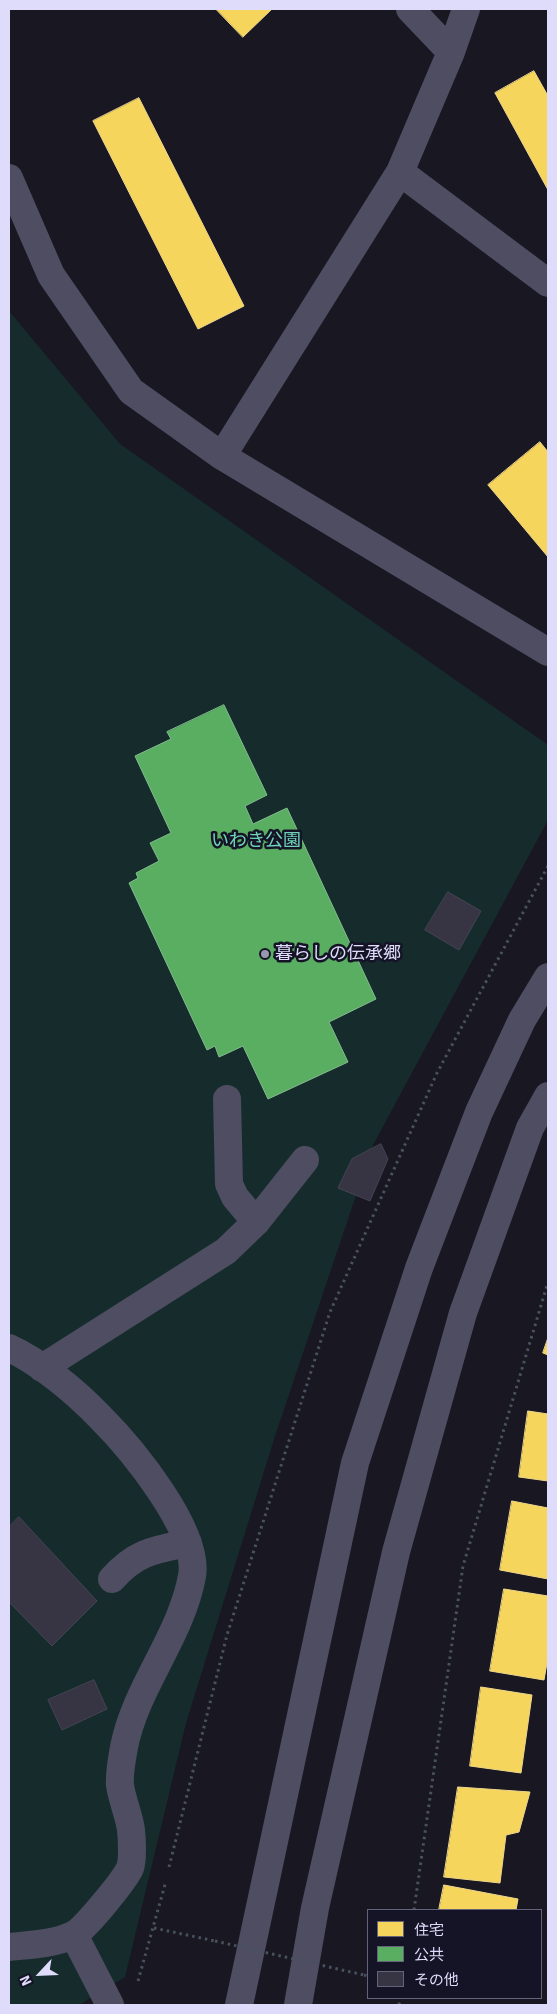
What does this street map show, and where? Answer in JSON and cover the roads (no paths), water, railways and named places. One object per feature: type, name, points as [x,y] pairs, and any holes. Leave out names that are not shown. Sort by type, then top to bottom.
[{"type":"street","points":[[410,9],[451,52]]},
{"type":"street","points":[[222,456],[400,172],[451,52],[466,9]]},
{"type":"street","points":[[400,172],[548,283]]},
{"type":"street","points":[[9,178],[52,275],[131,391],[222,456],[548,652]]},
{"type":"street","points":[[239,2005],[355,1463],[419,1268],[479,1112],[522,1020],[548,977]]},
{"type":"street","points":[[298,2005],[315,1908],[404,1524],[463,1312],[530,1128],[548,1096]]},
{"type":"street","points":[[227,1098],[229,1184],[235,1197],[256,1222]]},
{"type":"street","points":[[42,1368],[226,1251],[256,1222],[305,1160]]},
{"type":"street","points":[[9,1348],[28,1357],[100,1416],[134,1456],[162,1494],[187,1536],[193,1574],[182,1612],[136,1711],[124,1747],[120,1785],[131,1831],[130,1867],[103,1905],[74,1935],[37,1944],[9,1947]]},
{"type":"street","points":[[112,1579],[126,1563],[137,1557],[188,1543]]},
{"type":"street","points":[[74,1935],[110,2005]]},
{"type":"place","name":"暮らしの伝承郷","points":[[265,954]]},
{"type":"park label","name":"いわき公園","points":[[256,841]]}]
